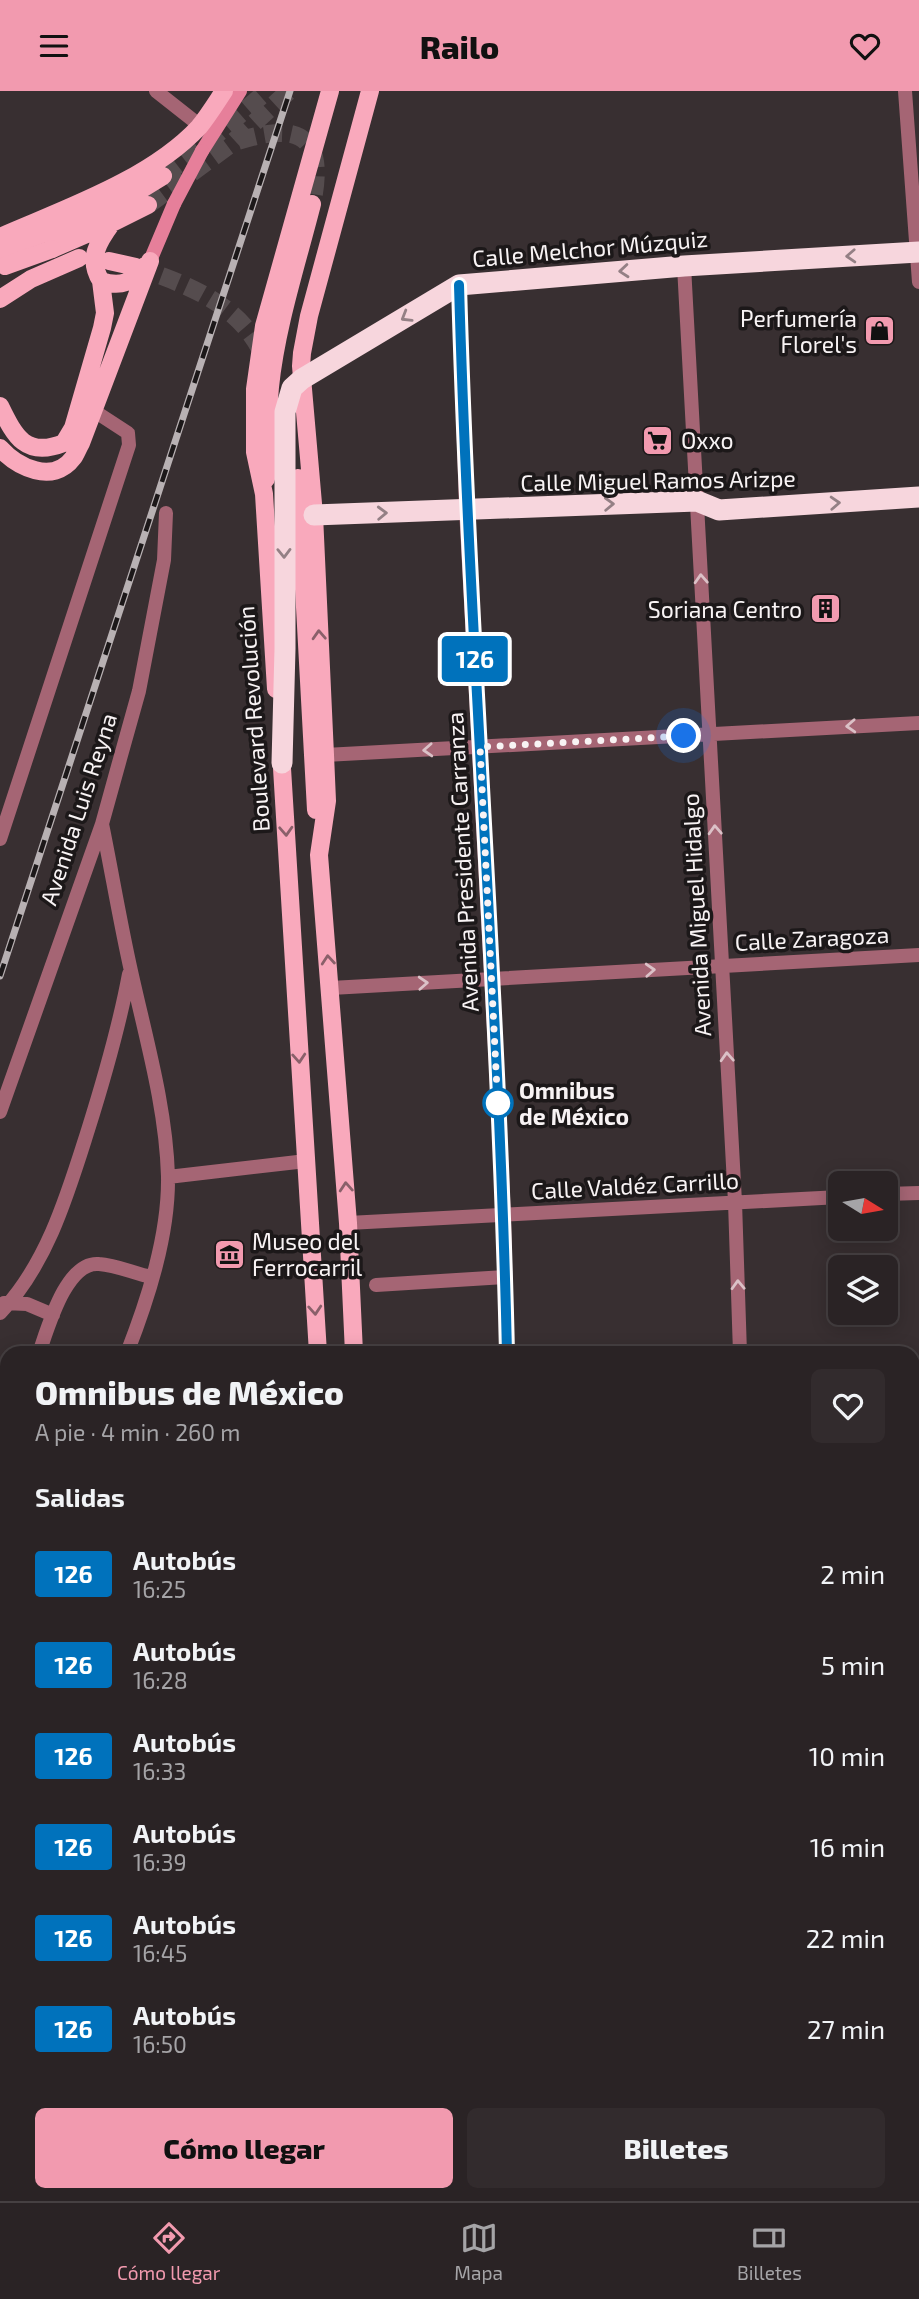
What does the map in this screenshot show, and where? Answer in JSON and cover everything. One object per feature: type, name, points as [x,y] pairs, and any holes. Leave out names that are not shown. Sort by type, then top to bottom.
[{"type":"highway","name":"Calle Melchor Múzquiz","points":[[302,379],[459,285],[684,266],[918,252]]},
{"type":"highway","points":[[282,763],[285,412],[292,388],[302,379]]},
{"type":"highway","name":"Calle Miguel Ramos Arizpe","points":[[314,515],[697,501],[719,510],[919,497]]},
{"type":"main road","points":[[101,281],[120,285],[128,283],[138,275],[202,151],[206,130],[224,91]]},
{"type":"main road","points":[[3,253],[146,169],[206,130],[240,91]]},
{"type":"main road","name":"Boulevard Revolución","points":[[318,1346],[264,494],[256,452],[255,389],[264,326],[330,91]]},
{"type":"main road","points":[[319,855],[327,801],[314,515],[302,353],[370,91]]},
{"type":"main road","points":[[3,253],[111,208],[163,176]]},
{"type":"main road","points":[[264,494],[273,367],[313,204]]},
{"type":"main road","points":[[3,253],[52,249],[148,205]]},
{"type":"main road","points":[[0,448],[30,471],[59,468],[72,460],[87,406],[105,313],[94,255],[97,244],[112,223]]},
{"type":"main road","points":[[0,299],[31,279],[82,258],[3,253]]},
{"type":"main road","points":[[109,261],[143,264]]},
{"type":"main road","points":[[0,406],[16,436],[33,447],[44,449],[64,443],[87,406],[143,264]]},
{"type":"main road","points":[[298,478],[319,855],[348,1223],[354,1346]]},
{"type":"street","points":[[156,91],[206,130]]},
{"type":"street","points":[[905,91],[919,282]]},
{"type":"street","name":"Avenida Miguel Hidalgo","points":[[684,266],[735,1202],[740,1346]]},
{"type":"street","name":"Avenida Presidente Carranza","points":[[459,285],[466,509],[504,1215],[507,1346]]},
{"type":"street","points":[[0,839],[129,439],[128,433],[87,406]]},
{"type":"street","name":"Avenida Luis Reyna","points":[[0,1112],[102,824],[139,691],[164,560],[166,513]]},
{"type":"street","points":[[325,755],[919,723]]},
{"type":"street","points":[[102,824],[130,969],[154,1070],[168,1177],[164,1223],[152,1276],[130,1346]]},
{"type":"street","name":"Calle Zaragoza","points":[[331,988],[919,955]]},
{"type":"street","points":[[3,1306],[20,1291],[42,1252],[75,1173],[106,1075],[120,1023],[130,969]]},
{"type":"street","points":[[168,1177],[306,1161]]},
{"type":"street","points":[[898,1194],[919,1193]]},
{"type":"street","name":"Calle Valdéz Carrillo","points":[[348,1223],[828,1198]]},
{"type":"street","points":[[42,1346],[53,1315],[78,1271],[97,1263],[152,1276]]},
{"type":"street","points":[[376,1285],[505,1277]]},
{"type":"street","points":[[3,1306],[27,1304],[53,1315]]},
{"type":"street","points":[[135,1332],[135,1346]]},
{"type":"tunnel","points":[[163,176],[267,91]]},
{"type":"tunnel","points":[[148,205],[231,144],[289,91]]},
{"type":"tunnel","points":[[238,141],[278,133],[293,134],[304,140],[311,149],[315,163],[312,204]]},
{"type":"tunnel","points":[[136,267],[192,289],[227,310],[254,339],[264,357]]},
{"type":"railway","points":[[0,976],[290,91]]},
{"type":"bus line","name":"126","points":[[459,285],[466,509],[504,1215],[507,1346]]},
{"type":"place","name":"Perfumería Florel's","points":[[880,331]]},
{"type":"place","name":"Oxxo","points":[[658,440]]},
{"type":"place","name":"Soriana Centro","points":[[825,609]]},
{"type":"place","name":"Omnibus de México","points":[[498,1103]]},
{"type":"place","name":"Museo del Ferrocarril","points":[[229,1254]]},
{"type":"route","points":[[498,1103],[498,1110],[480,747],[684,736]]}]
